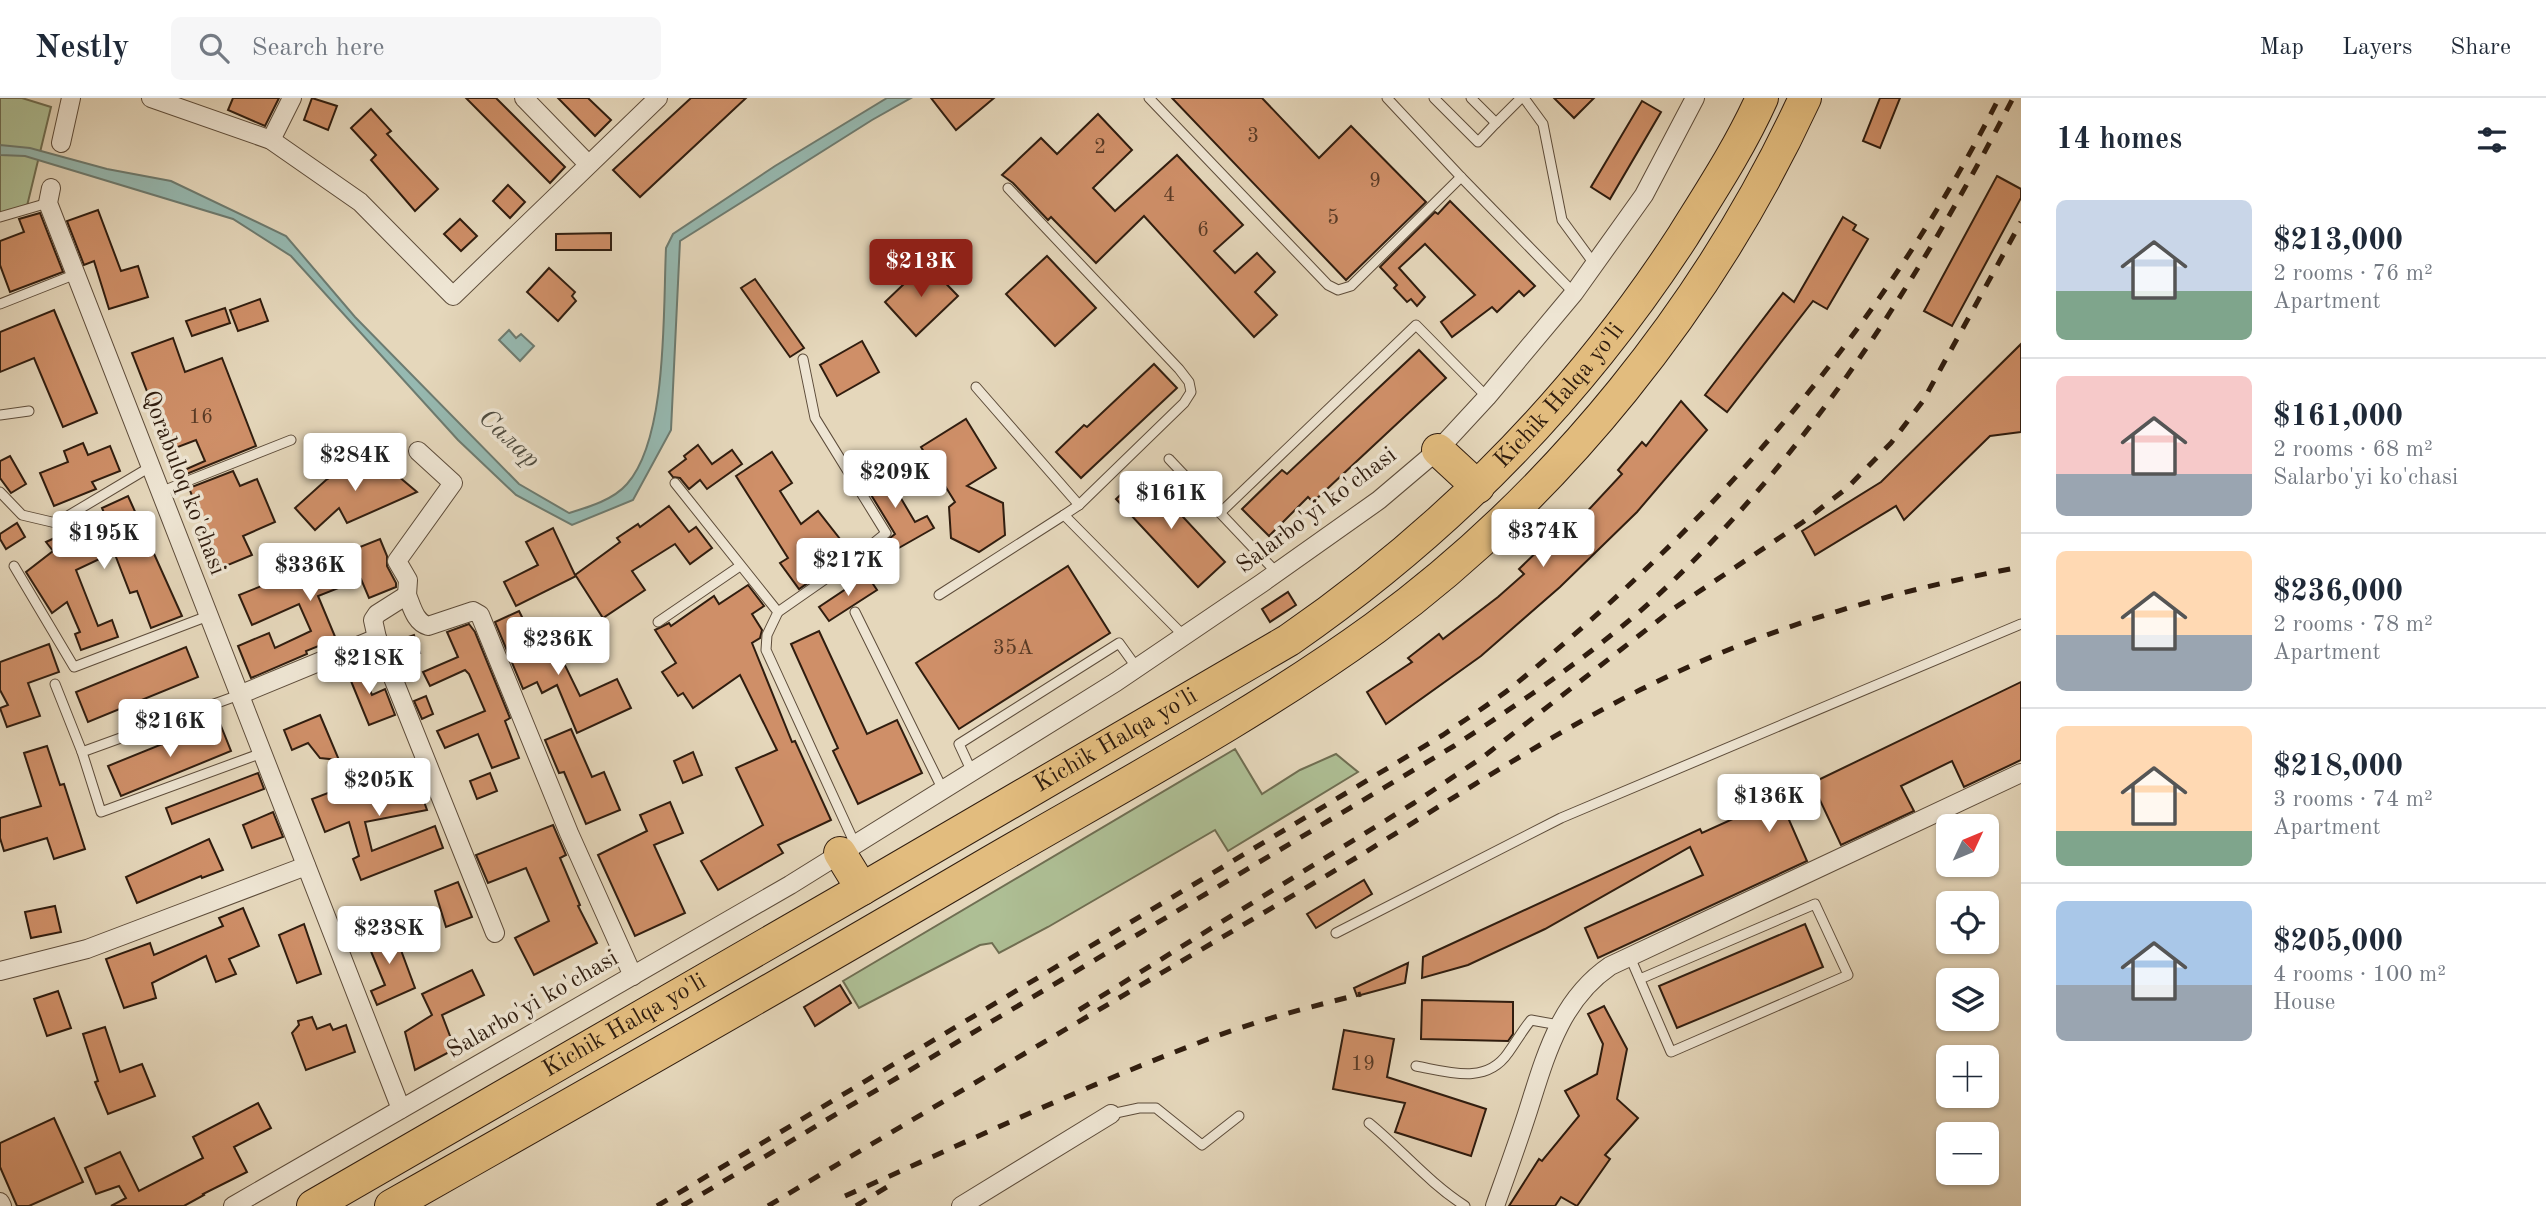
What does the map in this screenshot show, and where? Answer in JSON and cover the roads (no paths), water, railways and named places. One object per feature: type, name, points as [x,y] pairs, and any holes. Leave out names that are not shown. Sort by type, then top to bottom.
[{"type":"highway","name":"Kichik Halqa yo'li","points":[[313,1206],[1289,640],[1346,600],[1395,562],[1478,487],[1567,393],[1633,309],[1672,251],[1716,184],[1762,98]]},
{"type":"highway","name":"Kichik Halqa yo'li","points":[[391,1206],[762,996],[1234,720],[1356,642],[1426,589],[1504,520],[1611,403],[1668,332],[1707,275],[1770,171],[1805,98]]},
{"type":"highway","points":[[1672,251],[1707,275]]},
{"type":"highway","points":[[1438,450],[1478,487]]},
{"type":"highway","points":[[848,849],[862,889]]},
{"type":"street","points":[[61,143],[71,98]]},
{"type":"street","points":[[151,98],[271,140],[360,202],[453,296],[657,98]]},
{"type":"street","points":[[271,140],[292,98]]},
{"type":"street","points":[[524,98],[588,164]]},
{"type":"street","name":"Salarbo'yi ko'chasi","points":[[233,1206],[738,917],[1137,668],[1277,573],[1379,499],[1438,450],[1487,397],[1574,293],[1644,195],[1695,98]]},
{"type":"street","name":"Qorabuloq ko'chasi","points":[[50,195],[76,274],[150,467],[401,1109]]},
{"type":"street","points":[[418,451],[453,483],[397,561],[408,580],[407,595],[418,621],[424,625],[473,611],[480,615],[569,832],[633,976]]},
{"type":"street","points":[[407,595],[377,614],[373,620],[377,638],[495,933]]},
{"type":"street","points":[[239,695],[377,638]]},
{"type":"street","points":[[1495,1206],[1566,1010],[1585,986],[1609,966],[2021,774]]},
{"type":"street","points":[[0,971],[87,949],[306,866]]},
{"type":"street","points":[[972,1204],[1111,1114]]},
{"type":"lane","points":[[1149,98],[1328,285],[1338,290],[1351,286],[1461,177]]},
{"type":"lane","points":[[1387,98],[1574,293]]},
{"type":"lane","points":[[1434,98],[1478,142],[1522,98],[1543,124],[1562,220],[1595,265]]},
{"type":"lane","points":[[1471,98],[1496,123]]},
{"type":"lane","points":[[939,595],[1079,505],[1184,403],[1191,392],[1189,382],[1179,369],[1008,188]]},
{"type":"lane","points":[[0,217],[50,195]]},
{"type":"lane","points":[[0,304],[76,274]]},
{"type":"lane","points":[[1220,513],[1416,325],[1487,397]]},
{"type":"lane","points":[[803,359],[815,418],[886,533],[778,612],[767,635],[766,650],[848,849]]},
{"type":"lane","points":[[976,387],[1079,505]]},
{"type":"lane","points":[[0,415],[29,411]]},
{"type":"lane","points":[[160,492],[291,440]]},
{"type":"lane","points":[[1169,459],[1277,573]]},
{"type":"lane","points":[[0,492],[22,515],[56,523],[150,467]]},
{"type":"lane","points":[[675,483],[778,612]]},
{"type":"lane","points":[[1065,515],[1184,636]]},
{"type":"lane","points":[[14,566],[74,667],[208,616]]},
{"type":"lane","points":[[658,622],[740,566]]},
{"type":"lane","points":[[855,612],[943,790]]},
{"type":"lane","points":[[1336,933],[1561,818],[2021,624]]},
{"type":"lane","points":[[972,772],[959,744],[1050,686],[1119,643],[1137,668]]},
{"type":"lane","points":[[55,684],[102,812],[262,753]]},
{"type":"lane","points":[[82,752],[239,695]]},
{"type":"lane","points":[[1630,957],[1671,1052],[1848,975],[1815,904],[1640,979]]},
{"type":"lane","points":[[1416,1066],[1464,1075],[1485,1073],[1507,1055],[1531,1020],[1559,1025]]},
{"type":"lane","points":[[1111,1114],[1139,1108],[1156,1108],[1202,1145],[1239,1116]]},
{"type":"lane","points":[[1369,1123],[1399,1147],[1440,1190],[1465,1206]]},
{"type":"water","name":"Салар","points":[[887,98],[911,98],[680,241],[671,430],[633,500],[572,525],[516,495],[458,440],[291,256],[233,219],[25,156],[0,155],[0,145],[30,148],[107,169],[171,181],[286,236],[355,317],[519,484],[569,513],[600,502],[621,490],[640,463],[657,405],[663,338],[666,248],[673,234],[775,166]]},
{"type":"water","points":[[509,330],[516,338],[521,334],[534,346],[520,361],[499,340]]},
{"type":"railway","points":[[657,1206],[1443,735],[1512,687],[1657,559],[1724,490],[1787,418],[1846,344],[1902,265],[1999,98]]},
{"type":"railway","points":[[682,1206],[1454,746],[1541,687],[1625,624],[1677,577],[1728,524],[1776,469],[1821,411],[1864,351],[1943,227],[2013,98]]},
{"type":"railway","points":[[1079,1010],[1414,803],[1483,757],[1673,609],[1803,522],[1847,488],[1891,443],[1923,401],[2021,222]]},
{"type":"railway","points":[[768,1206],[1319,880],[1527,752],[1656,682],[1744,644],[1835,612],[1927,587],[2021,567]]},
{"type":"railway","points":[[845,1196],[1064,1098],[1218,1035],[1361,994]]},
{"type":"railway","points":[[856,1206],[895,1182]]}]
